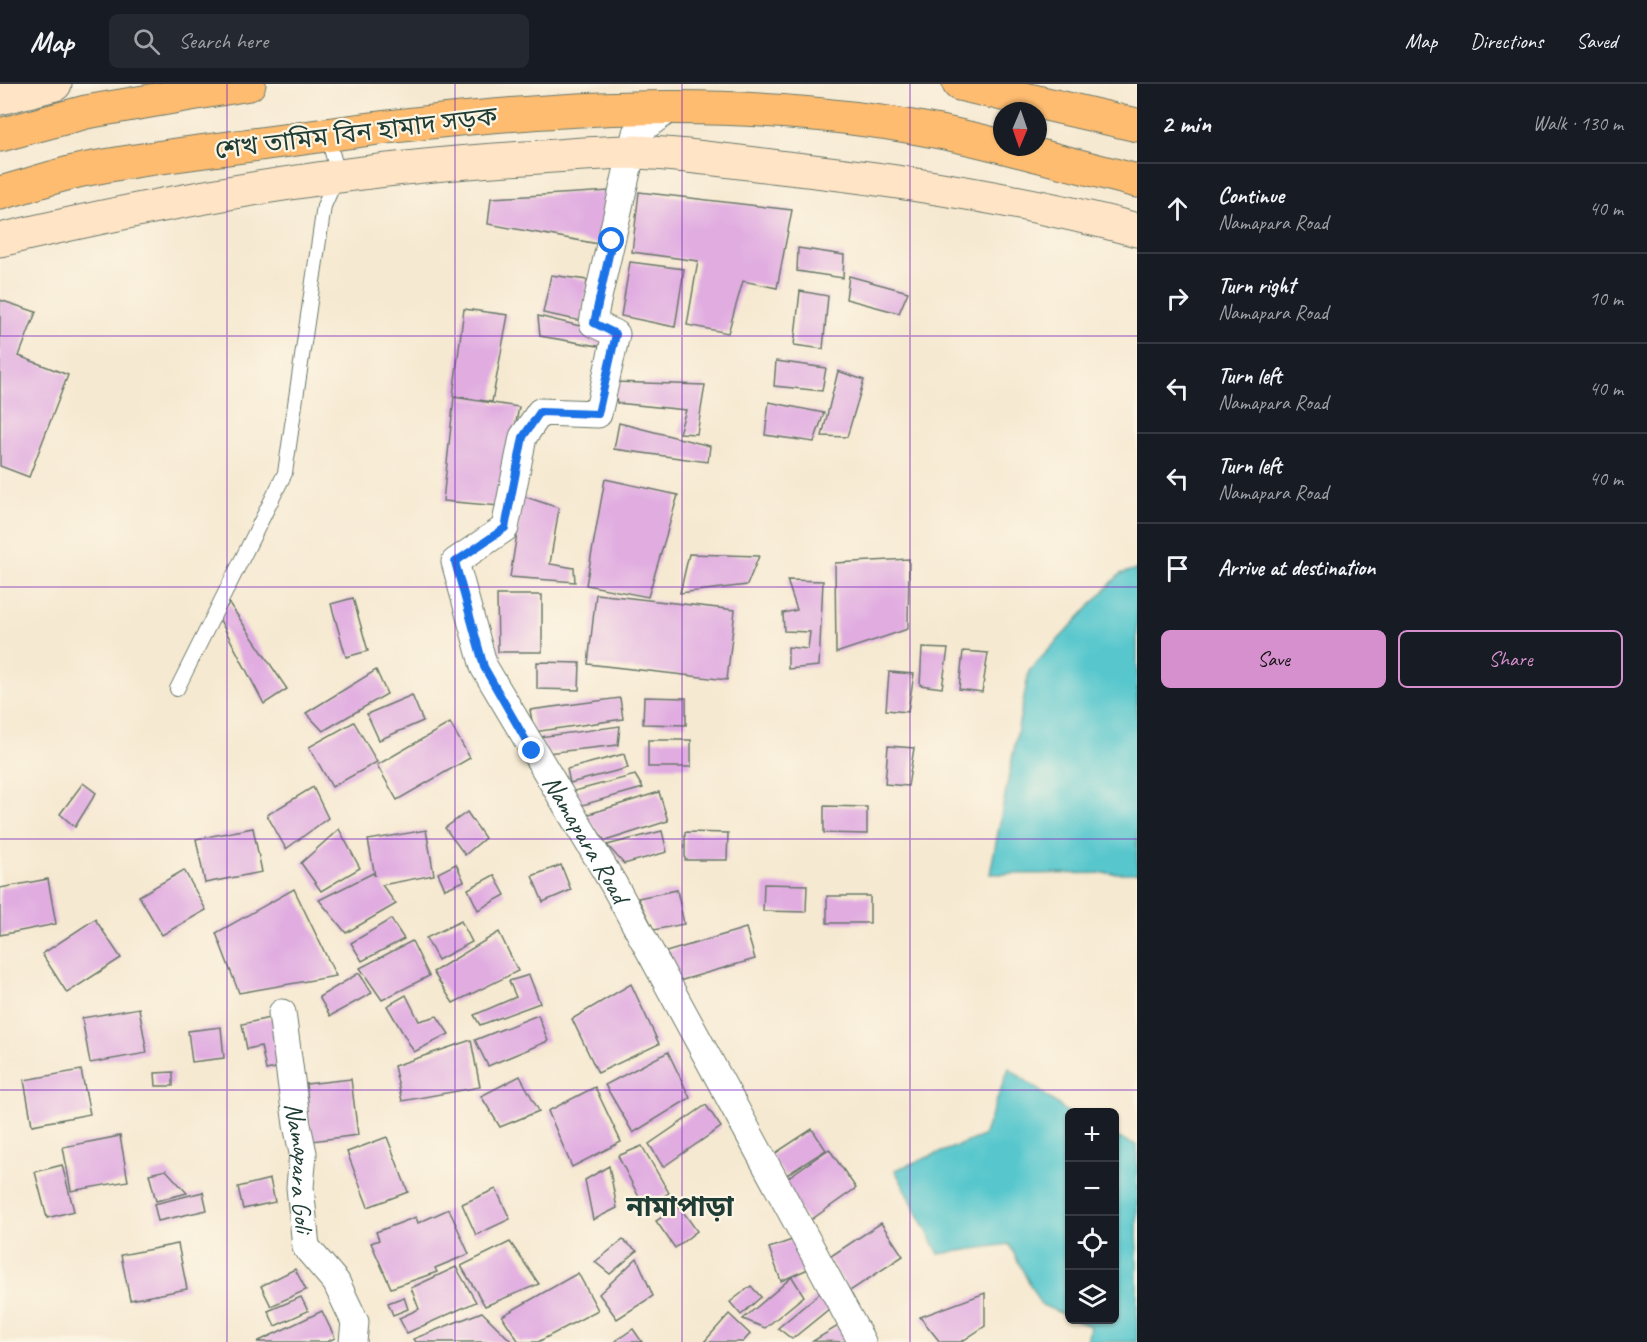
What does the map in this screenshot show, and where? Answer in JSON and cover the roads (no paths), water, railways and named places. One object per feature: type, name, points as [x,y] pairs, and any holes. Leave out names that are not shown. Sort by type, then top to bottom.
[{"type":"main road","points":[[0,99],[55,84]]},
{"type":"main road","points":[[0,135],[86,112],[249,84]]},
{"type":"main road","points":[[959,84],[1137,125]]},
{"type":"main road","name":"শেখ তামিম বিন হামাদ সড়ক","points":[[0,194],[91,168],[441,119],[538,111],[672,107],[756,109],[864,121],[993,145]]},
{"type":"main road","points":[[0,240],[118,212],[338,174],[470,161],[631,152],[670,154],[890,179],[1085,217],[1137,230]]},
{"type":"main road","name":"শেখ তামিম বিন হামাদ সড়ক","points":[[1039,156],[1137,181]]},
{"type":"street","name":"Namapara Road","points":[[672,107],[636,133],[631,152],[596,306],[594,323],[616,334],[598,414],[540,412],[523,437],[505,528],[455,562],[484,667],[614,885],[862,1342]]},
{"type":"street","name":"Namapara Goli","points":[[282,1013],[303,1154],[300,1187],[306,1247],[336,1282],[355,1322],[353,1342]]},
{"type":"lane","points":[[177,689],[285,473],[318,262],[324,206],[338,174],[327,134]]},
{"type":"water","points":[[1137,569],[1137,873],[990,874],[1029,671],[1120,574]]},
{"type":"water","points":[[1009,1068],[1065,1110],[1065,1315],[1040,1304],[1009,1244],[939,1254],[895,1170],[983,1136]]},
{"type":"water","points":[[1119,1138],[1137,1145],[1137,1342],[1087,1342],[1090,1326],[1085,1324],[1119,1324]]},
{"type":"district","name":"নামাপাড়া","points":[[680,1206]]}]
